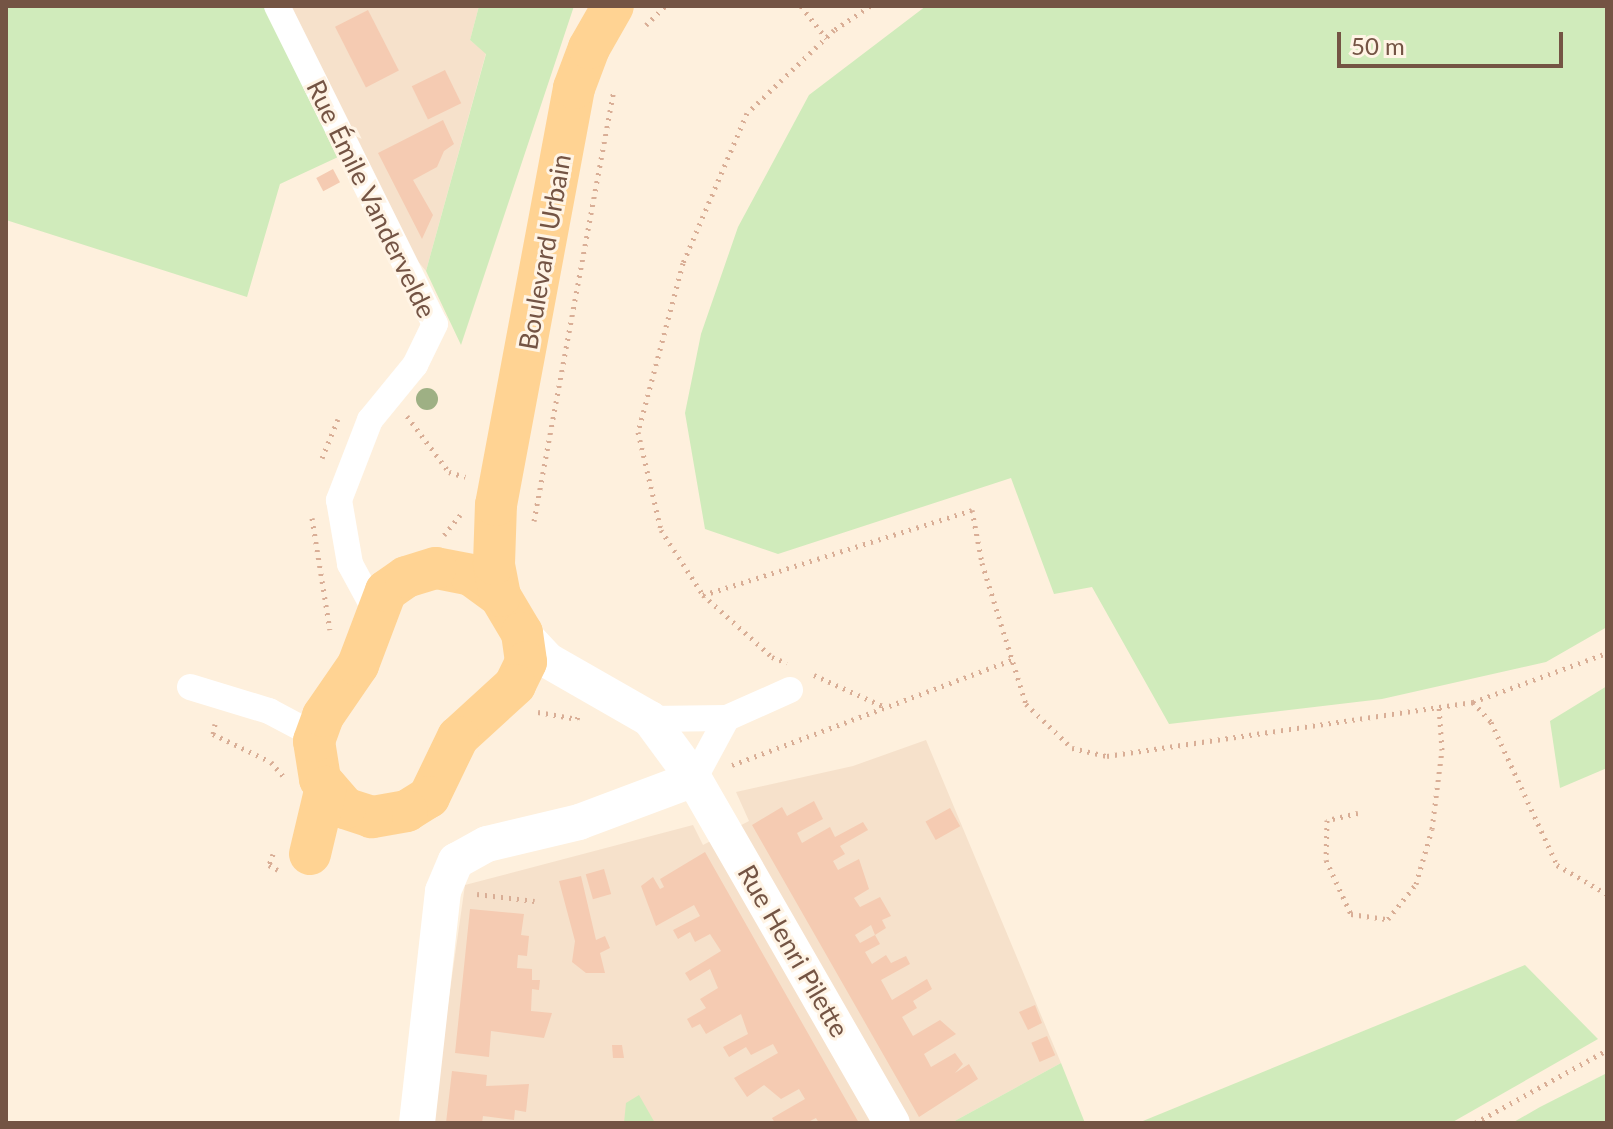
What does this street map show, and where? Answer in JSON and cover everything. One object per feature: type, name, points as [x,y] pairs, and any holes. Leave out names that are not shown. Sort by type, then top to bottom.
[{"type":"main road","name":"Boulevard Urbain","points":[[500,596],[494,564],[496,505],[574,88],[589,48],[627,18]]},
{"type":"main road","name":"Boulevard Urbain","points":[[322,722],[358,665],[386,591],[468,549],[496,505]]},
{"type":"main road","points":[[322,722],[320,779],[345,808],[372,817],[407,811],[429,797],[458,737],[515,685],[526,662],[522,633],[500,596],[471,575],[425,573]]},
{"type":"main road","points":[[310,854],[326,787]]},
{"type":"street","name":"Rue Émile Vandervelde","points":[[277,6],[435,324],[415,365],[370,420],[347,468],[339,500],[350,564],[377,614]]},
{"type":"street","points":[[350,564],[373,574],[425,573]]},
{"type":"street","name":"Rue Henri Pilette","points":[[522,633],[547,660],[583,684],[650,719],[702,764],[892,1123]]},
{"type":"street","points":[[501,697],[524,689],[583,684]]},
{"type":"street","points":[[190,687],[269,711],[322,722]]},
{"type":"street","points":[[650,719],[727,718],[790,690]]},
{"type":"street","points":[[417,1123],[443,891],[456,861],[487,844],[579,822],[702,764],[727,718]]},
{"type":"path","points":[[627,18],[665,6]]},
{"type":"path","points":[[801,6],[826,38]]},
{"type":"path","points":[[870,6],[826,38],[747,113],[683,263],[638,432],[661,530],[703,595],[772,657],[886,707]]},
{"type":"path","points":[[531,536],[618,79]]},
{"type":"path","points":[[703,595],[972,510],[982,563],[1026,704],[1072,748],[1107,756],[1473,702],[1607,653]]},
{"type":"path","points":[[702,764],[717,771],[1012,660]]},
{"type":"path","points":[[1473,702],[1491,722],[1557,865],[1607,894]]},
{"type":"path","points":[[1358,813],[1327,820],[1326,860],[1351,914],[1388,919],[1416,884],[1432,829],[1442,750],[1439,706]]},
{"type":"path","points":[[577,719],[589,722]]},
{"type":"path","points":[[443,891],[535,901]]},
{"type":"path","points":[[1475,1123],[1607,1050]]},
{"type":"shaded area","points":[[277,6],[479,6],[470,40],[486,53],[426,271],[391,229]]},
{"type":"shaded area","points":[[926,740],[1061,1063],[951,1123],[431,1123],[465,885],[693,825],[703,845],[749,821],[736,792],[853,766]]},
{"type":"green space","points":[[6,6],[277,6],[351,151],[280,184],[247,297],[6,220]]},
{"type":"green space","points":[[479,6],[574,6],[461,345],[426,271],[486,54],[470,40]]},
{"type":"green space","points":[[926,6],[1607,6],[1607,627],[1546,662],[1382,699],[1169,724],[1092,587],[1054,594],[1011,478],[778,554],[705,529],[685,413],[701,334],[738,227],[809,95]]},
{"type":"green space","points":[[1607,686],[1607,768],[1560,788],[1550,721]]},
{"type":"green space","points":[[1525,965],[1598,1039],[1451,1123],[1138,1123]]},
{"type":"green space","points":[[1061,1063],[1085,1123],[951,1123]]},
{"type":"green space","points":[[1607,1073],[1607,1123],[1512,1123],[1540,1107]]},
{"type":"green space","points":[[639,1095],[655,1123],[624,1123],[626,1103]]},
{"type":"building","points":[[368,10],[399,71],[366,87],[335,27]]},
{"type":"building","points":[[445,70],[461,103],[428,119],[412,86]]},
{"type":"building","points":[[443,120],[454,144],[444,151],[437,167],[413,180],[433,215],[422,239],[378,153]]},
{"type":"building","points":[[333,169],[340,182],[323,191],[316,178]]},
{"type":"building","points":[[814,801],[823,819],[797,833],[802,843],[830,827],[835,837],[863,822],[868,830],[840,846],[845,854],[833,861],[838,870],[859,859],[869,889],[854,898],[860,907],[880,897],[891,916],[882,920],[886,928],[875,935],[880,944],[865,952],[872,964],[886,955],[891,963],[906,956],[910,964],[881,980],[892,1000],[927,979],[932,989],[913,1001],[917,1008],[902,1017],[913,1036],[940,1020],[956,1034],[924,1054],[931,1067],[955,1053],[963,1064],[955,1073],[969,1064],[978,1079],[919,1117],[752,825],[782,807],[787,816]],"holes":[[[871,925],[875,935],[860,943],[855,935]]]},
{"type":"building","points":[[950,808],[960,826],[936,840],[926,822]]},
{"type":"building","points":[[705,852],[859,1123],[819,1123],[816,1118],[806,1123],[775,1123],[772,1118],[805,1099],[799,1089],[781,1099],[764,1085],[747,1097],[734,1078],[778,1053],[773,1044],[751,1055],[746,1047],[729,1057],[723,1047],[748,1034],[741,1014],[706,1034],[700,1024],[692,1028],[687,1019],[706,1008],[700,999],[718,988],[710,969],[690,981],[685,973],[721,951],[710,934],[695,942],[690,932],[678,939],[673,930],[700,916],[694,905],[656,926],[641,886],[653,877],[660,889],[664,887],[660,879]]},
{"type":"building","points":[[604,869],[611,894],[593,899],[586,874]]},
{"type":"building","points":[[581,876],[596,940],[605,936],[610,948],[600,953],[605,973],[586,973],[572,962],[575,941],[559,881]]},
{"type":"building","points":[[470,909],[524,914],[521,935],[529,936],[527,956],[518,955],[517,968],[532,969],[532,980],[540,980],[539,990],[532,989],[531,1011],[552,1013],[544,1038],[491,1031],[489,1057],[455,1053]]},
{"type":"building","points":[[1035,1005],[1042,1023],[1028,1030],[1019,1012]]},
{"type":"building","points":[[1047,1036],[1055,1055],[1040,1062],[1031,1043]]},
{"type":"building","points":[[612,1045],[622,1045],[624,1058],[613,1058]]},
{"type":"building","points":[[452,1071],[487,1075],[486,1086],[529,1084],[526,1112],[515,1110],[514,1120],[483,1116],[482,1123],[446,1123]]}]
